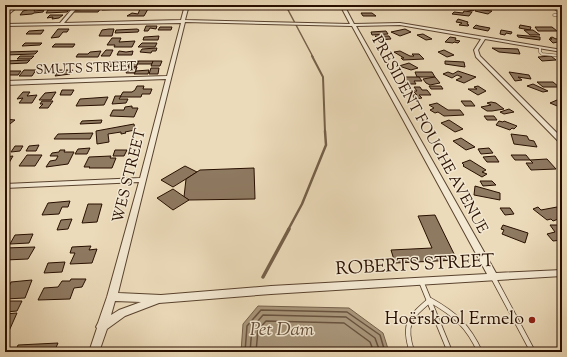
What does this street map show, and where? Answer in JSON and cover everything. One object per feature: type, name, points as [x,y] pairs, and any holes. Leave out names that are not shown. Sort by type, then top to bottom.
[{"type":"street","points":[[5,16],[18,5]]},
{"type":"street","name":"WES STREET","points":[[94,352],[112,297],[187,5]]},
{"type":"street","name":"PRESIDENT FOUCHE AVENUE","points":[[342,5],[494,277]]},
{"type":"street","points":[[498,5],[550,5]]},
{"type":"street","points":[[61,24],[74,10],[64,9]]},
{"type":"street","points":[[5,26],[183,22],[352,25],[400,24],[562,51]]},
{"type":"street","points":[[484,38],[476,50],[478,56],[562,142]]},
{"type":"street","name":"SMUTS STREET","points":[[5,83],[168,77]]},
{"type":"street","points":[[5,186],[143,180]]},
{"type":"street","name":"ROBERTS STREET","points":[[161,299],[271,290],[562,273]]},
{"type":"street","points":[[112,297],[161,299]]},
{"type":"street","points":[[101,327],[127,311],[161,299]]},
{"type":"lane","points":[[550,5],[562,14]]},
{"type":"lane","points":[[554,15],[562,14]]},
{"type":"lane","points":[[540,48],[540,52],[542,54],[562,56]]},
{"type":"lane","points":[[494,277],[533,352]]},
{"type":"lane","points":[[421,282],[430,300],[450,352]]},
{"type":"lane","points":[[412,352],[406,335],[407,324],[411,316],[430,300]]},
{"type":"lane","points":[[430,300],[448,310],[464,323],[475,339],[480,352]]},
{"type":"water","name":"Pet Dam","points":[[258,306],[349,308],[383,333],[389,352],[241,352],[243,324]]},
{"type":"building","points":[[47,5],[45,8],[27,8],[29,6]]},
{"type":"building","points":[[53,5],[103,5],[51,7]]},
{"type":"building","points":[[461,5],[471,5],[470,6],[476,7],[473,11],[459,8]]},
{"type":"building","points":[[103,7],[125,7],[123,9],[102,10]]},
{"type":"building","points":[[101,8],[98,12],[74,12],[76,10]]},
{"type":"building","points":[[35,9],[34,11],[44,10],[43,12],[20,15],[23,11]]},
{"type":"building","points":[[140,9],[148,9],[144,16],[127,16],[132,13],[138,14]]},
{"type":"building","points":[[476,9],[492,11],[488,14],[475,11]]},
{"type":"building","points":[[48,10],[69,10],[67,12],[46,13]]},
{"type":"building","points":[[464,11],[472,12],[469,16],[452,14],[454,12],[463,13]]},
{"type":"building","points":[[361,13],[372,13],[376,16],[363,16]]},
{"type":"building","points":[[50,15],[63,15],[59,18],[47,18]]},
{"type":"building","points":[[458,19],[468,22],[467,24],[469,25],[459,25],[462,23],[456,22]]},
{"type":"building","points":[[476,25],[490,28],[488,31],[473,28]]},
{"type":"building","points":[[520,25],[531,27],[530,30],[519,28]]},
{"type":"building","points":[[146,26],[157,26],[156,29],[150,28],[148,31],[144,31]]},
{"type":"building","points":[[160,27],[172,27],[171,30],[158,30]]},
{"type":"building","points":[[535,27],[552,27],[557,31],[538,31]]},
{"type":"building","points":[[58,29],[69,29],[67,32],[63,32],[59,37],[51,38]]},
{"type":"building","points":[[114,29],[112,36],[99,36],[102,30]]},
{"type":"building","points":[[405,29],[411,32],[400,36],[391,32]]},
{"type":"building","points":[[44,30],[41,34],[26,34],[29,31]]},
{"type":"building","points":[[116,30],[139,30],[138,32],[115,33]]},
{"type":"building","points":[[501,30],[512,32],[511,34],[506,33],[505,35],[500,34]]},
{"type":"building","points":[[524,30],[533,30],[540,35],[530,35]]},
{"type":"building","points":[[386,31],[388,34],[372,35],[371,32]]},
{"type":"building","points":[[423,34],[432,39],[426,40],[417,35]]},
{"type":"building","points":[[517,35],[540,37],[540,40],[518,37]]},
{"type":"building","points":[[159,36],[158,40],[143,40],[144,37]]},
{"type":"building","points":[[375,36],[389,36],[391,39],[379,40]]},
{"type":"building","points":[[450,37],[456,38],[455,40],[460,41],[458,43],[445,42]]},
{"type":"building","points":[[552,37],[556,39],[562,37],[562,41],[553,43],[549,39],[552,39],[550,38]]},
{"type":"building","points":[[112,38],[121,38],[119,42],[135,41],[132,47],[114,47],[115,45],[107,45]]},
{"type":"building","points":[[25,43],[42,43],[40,45],[22,46]]},
{"type":"building","points":[[142,43],[157,43],[155,47],[138,47]]},
{"type":"building","points":[[55,44],[75,44],[73,47],[52,47]]},
{"type":"building","points":[[157,48],[156,51],[152,51],[151,53],[140,52],[142,49]]},
{"type":"building","points":[[492,48],[518,49],[520,54],[499,52]]},
{"type":"building","points":[[106,50],[113,50],[110,56],[101,56]]},
{"type":"building","points":[[444,50],[454,55],[447,57],[438,52]]},
{"type":"building","points":[[38,51],[35,54],[5,55],[6,52]]},
{"type":"building","points":[[101,51],[98,57],[76,57],[78,54],[88,54],[90,52]]},
{"type":"building","points":[[119,51],[133,51],[132,55],[117,55]]},
{"type":"building","points":[[400,51],[410,56],[414,56],[412,54],[419,54],[424,59],[403,60],[401,58],[404,58],[394,52]]},
{"type":"building","points":[[20,56],[34,56],[31,59],[17,59]]},
{"type":"building","points":[[551,56],[556,60],[542,61],[538,57]]},
{"type":"building","points":[[30,60],[27,63],[5,64],[5,61]]},
{"type":"building","points":[[129,61],[127,65],[103,67],[105,63]]},
{"type":"building","points":[[139,61],[136,67],[128,67],[130,62]]},
{"type":"building","points":[[139,61],[153,61],[152,64],[137,64]]},
{"type":"building","points":[[153,61],[162,61],[160,66],[151,66]]},
{"type":"building","points":[[445,61],[464,62],[465,67],[445,64]]},
{"type":"building","points":[[409,63],[418,68],[411,70],[399,66]]},
{"type":"building","points":[[129,67],[137,67],[135,73],[126,73]]},
{"type":"building","points":[[151,68],[159,68],[158,74],[149,74]]},
{"type":"building","points":[[24,70],[36,70],[32,76],[19,76]]},
{"type":"building","points":[[59,70],[73,70],[70,74],[55,76]]},
{"type":"building","points":[[149,70],[148,74],[134,74],[136,71]]},
{"type":"building","points":[[5,71],[21,71],[18,75],[5,75]]},
{"type":"building","points":[[458,71],[476,77],[464,83],[456,80],[462,77],[457,75],[452,78],[443,74],[448,72],[453,74]]},
{"type":"building","points":[[415,72],[432,72],[435,77],[417,77]]},
{"type":"building","points":[[509,72],[529,75],[531,79],[518,77],[522,80],[515,81]]},
{"type":"building","points":[[404,77],[419,77],[422,81],[414,81],[416,84],[406,84]]},
{"type":"building","points":[[435,77],[440,83],[430,85],[423,79]]},
{"type":"building","points":[[537,82],[553,82],[559,87],[543,87]]},
{"type":"building","points":[[533,84],[548,91],[543,92],[527,86]]},
{"type":"building","points":[[137,86],[144,86],[143,89],[152,89],[150,94],[142,94],[141,97],[120,97],[123,92],[132,92]]},
{"type":"building","points":[[429,86],[441,86],[443,89],[431,89]]},
{"type":"building","points":[[478,86],[486,91],[478,95],[468,89],[477,89],[474,87]]},
{"type":"building","points":[[414,87],[420,87],[422,90],[427,90],[431,95],[419,95],[422,98],[415,99],[412,95],[417,95],[413,91],[417,91]]},
{"type":"building","points":[[62,90],[74,90],[71,95],[60,95]]},
{"type":"building","points":[[23,92],[30,92],[27,96],[37,95],[32,103],[19,103],[23,98],[17,99]]},
{"type":"building","points":[[56,92],[51,100],[39,100],[45,93]]},
{"type":"building","points":[[115,96],[121,96],[119,99],[128,99],[126,103],[112,104]]},
{"type":"building","points":[[108,97],[104,105],[76,106],[80,99]]},
{"type":"building","points":[[557,100],[562,103],[562,108],[550,103]]},
{"type":"building","points":[[42,101],[53,101],[48,108],[39,108],[43,104],[40,104]]},
{"type":"building","points":[[461,101],[471,101],[475,106],[465,106]]},
{"type":"building","points":[[437,103],[448,110],[460,110],[464,115],[444,116],[438,112],[435,113],[430,110],[434,108],[429,105]]},
{"type":"building","points":[[487,103],[496,103],[504,109],[487,111],[481,107],[491,105]]},
{"type":"building","points":[[132,106],[132,108],[138,108],[134,117],[110,116],[113,110],[124,110],[125,107]]},
{"type":"building","points":[[509,109],[514,112],[504,114],[500,112]]},
{"type":"building","points":[[484,116],[494,116],[497,120],[487,120]]},
{"type":"building","points":[[5,119],[15,120],[6,127]]},
{"type":"building","points":[[102,120],[101,123],[80,124],[82,121]]},
{"type":"building","points":[[449,120],[463,129],[455,132],[441,123]]},
{"type":"building","points":[[499,121],[504,121],[517,126],[510,130],[496,125]]},
{"type":"building","points":[[134,124],[135,130],[121,134],[121,132],[108,134],[109,142],[97,144],[96,131]]},
{"type":"building","points":[[93,133],[90,139],[54,139],[58,134]]},
{"type":"building","points":[[511,134],[527,136],[529,140],[534,141],[537,147],[514,144]]},
{"type":"building","points":[[461,138],[475,147],[466,150],[453,141]]},
{"type":"building","points":[[39,145],[36,151],[26,151],[29,146]]},
{"type":"building","points":[[15,146],[23,146],[20,151],[11,152]]},
{"type":"building","points":[[90,148],[87,154],[75,154],[78,149]]},
{"type":"building","points":[[489,148],[493,153],[481,154],[478,149]]},
{"type":"building","points":[[60,150],[65,150],[64,152],[74,152],[68,164],[46,167],[50,161],[56,160],[58,156],[50,156],[52,153],[59,152]]},
{"type":"building","points":[[115,150],[127,150],[124,156],[113,156]]},
{"type":"building","points":[[27,155],[42,155],[35,166],[19,166]]},
{"type":"building","points":[[511,155],[526,155],[530,160],[515,160]]},
{"type":"building","points":[[13,156],[6,168],[5,168],[5,157]]},
{"type":"building","points":[[111,156],[110,158],[116,158],[112,168],[84,167],[89,157]]},
{"type":"building","points":[[495,156],[499,162],[487,162],[483,157]]},
{"type":"building","points":[[547,159],[556,169],[531,170],[526,163],[533,163],[530,160]]},
{"type":"building","points":[[470,160],[486,170],[482,172],[487,174],[482,177],[463,166],[464,165],[462,163]]},
{"type":"building","points":[[185,166],[197,172],[173,187],[161,180]]},
{"type":"building","points":[[254,168],[255,199],[189,200],[184,197],[186,179],[200,170]]},
{"type":"building","points":[[480,181],[492,181],[496,185],[483,186]]},
{"type":"building","points":[[475,186],[500,193],[500,200],[474,195]]},
{"type":"building","points":[[173,189],[189,200],[173,210],[157,198]]},
{"type":"building","points":[[70,201],[68,207],[62,207],[59,214],[42,215],[48,203]]},
{"type":"building","points":[[88,204],[102,204],[97,222],[82,223]]},
{"type":"building","points":[[538,207],[541,210],[557,207],[562,211],[562,214],[558,216],[561,218],[553,221],[551,219],[547,220],[533,209]]},
{"type":"building","points":[[500,208],[510,208],[514,214],[505,215]]},
{"type":"building","points":[[435,215],[457,260],[395,263],[391,250],[432,248],[418,216]]},
{"type":"building","points":[[72,219],[68,229],[57,230],[61,220]]},
{"type":"building","points":[[503,225],[528,233],[525,243],[502,234],[504,230],[501,229]]},
{"type":"building","points":[[550,225],[562,225],[562,240],[553,241],[547,234],[555,232]]},
{"type":"building","points":[[33,234],[29,243],[10,244],[15,235]]},
{"type":"building","points":[[91,246],[89,250],[97,249],[92,263],[70,264],[75,253],[70,253],[72,247]]},
{"type":"building","points":[[35,247],[28,259],[5,260],[5,248]]},
{"type":"building","points":[[65,262],[62,272],[44,273],[48,263]]},
{"type":"building","points":[[71,279],[86,279],[82,287],[74,288],[70,299],[38,300],[44,288],[58,287],[62,281],[70,281]]},
{"type":"building","points":[[32,280],[25,298],[5,299],[5,295],[11,282]]},
{"type":"building","points":[[9,301],[22,301],[17,311],[5,312]]},
{"type":"building","points":[[17,313],[9,331],[5,331],[5,314]]},
{"type":"building","points":[[58,343],[54,352],[15,352],[18,345]]},
{"type":"waterway","points":[[289,5],[287,8],[313,57]]},
{"type":"waterway","points":[[312,56],[323,77],[325,132]]},
{"type":"waterway","points":[[288,230],[302,204],[326,145],[325,131]]},
{"type":"waterway","points":[[263,277],[289,229]]},
{"type":"place","name":"Hoërskool Ermelo","points":[[532,320]]}]
